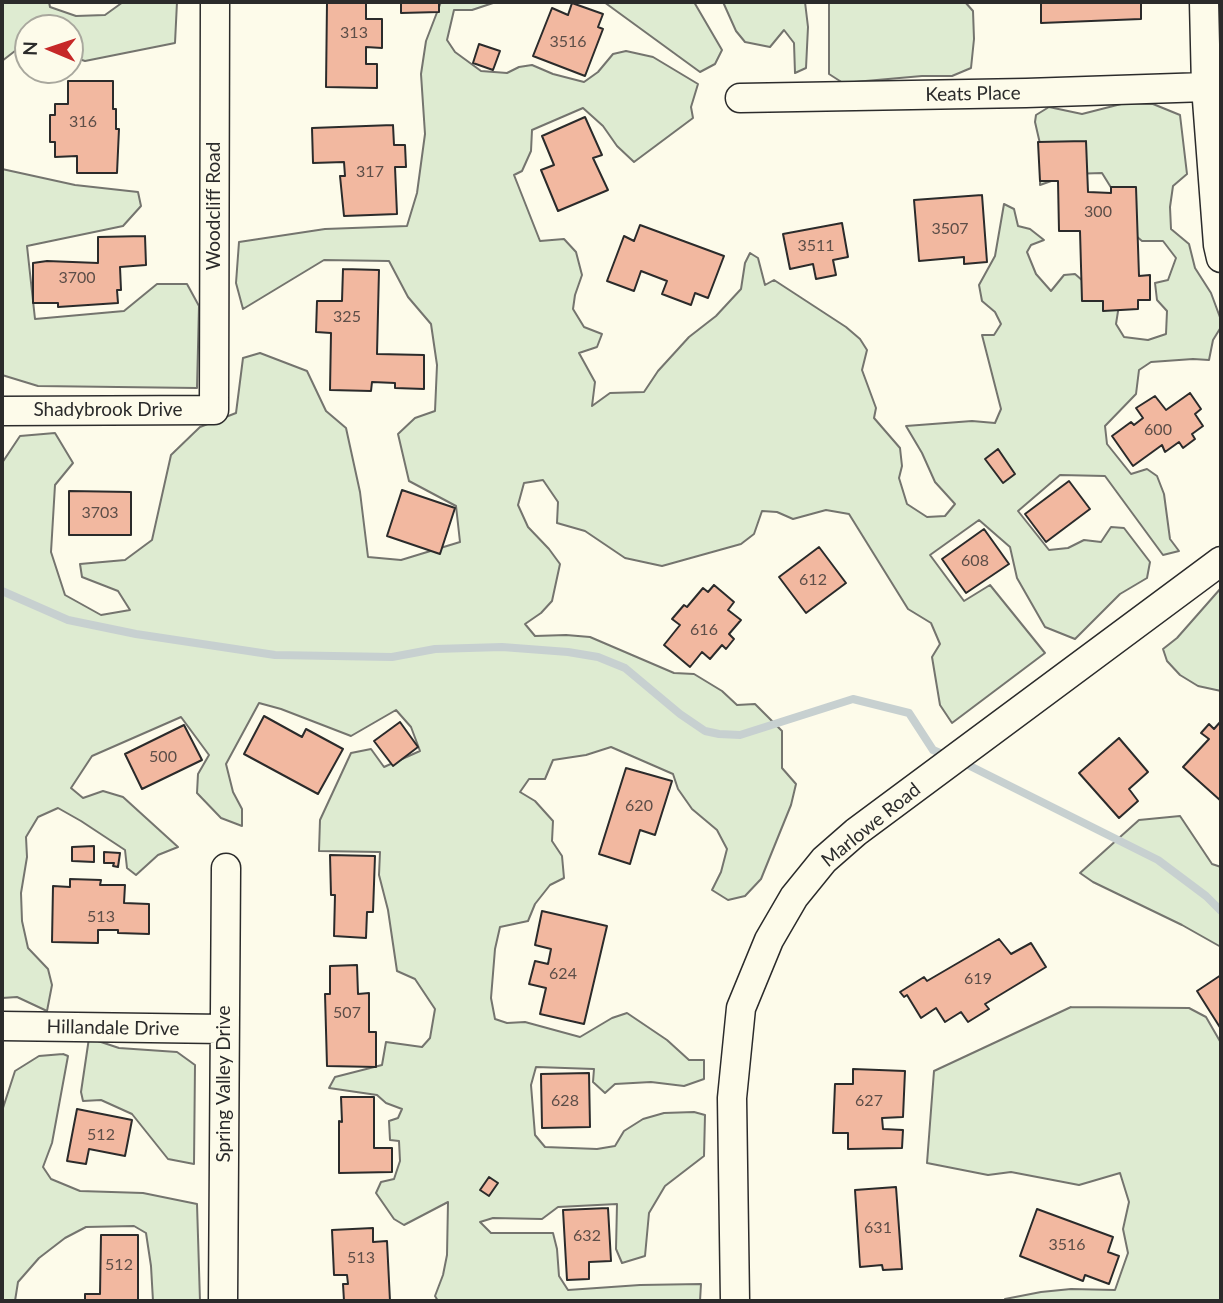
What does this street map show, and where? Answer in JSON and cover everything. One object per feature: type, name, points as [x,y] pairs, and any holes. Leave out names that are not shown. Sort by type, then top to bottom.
[{"type":"street","name":"Woodcliff Road","points":[[214,410],[215,2]]},
{"type":"street","points":[[1204,2],[1206,87],[1221,258]]},
{"type":"street","name":"Keats Place","points":[[740,98],[1206,87]]},
{"type":"street","name":"Shadybrook Drive","points":[[2,411],[214,410]]},
{"type":"street","name":"Marlowe Road","points":[[735,1301],[732,1098],[741,1009],[769,940],[794,897],[824,860],[856,832],[1221,561]]},
{"type":"street","name":"Spring Valley Drive","points":[[223,1301],[226,867]]},
{"type":"street","name":"Hillandale Drive","points":[[2,1026],[224,1029]]},
{"type":"green space","points":[[2,2],[49,2],[50,7],[70,14],[14,14],[14,52],[2,61]]},
{"type":"green space","points":[[123,2],[177,2],[175,43],[85,61],[84,16],[105,15]]},
{"type":"green space","points":[[441,2],[496,2],[472,10],[454,10],[447,40],[455,52],[481,71],[507,73],[532,65],[584,82],[598,72],[613,54],[626,51],[653,57],[698,84],[691,107],[693,118],[634,162],[617,146],[603,126],[583,108],[532,130],[531,151],[522,171],[514,175],[540,241],[564,239],[576,252],[582,275],[573,309],[584,327],[602,334],[597,347],[579,353],[595,382],[592,406],[610,393],[644,392],[658,371],[689,337],[716,316],[741,289],[745,263],[750,253],[758,258],[765,285],[774,280],[860,339],[867,350],[862,370],[876,408],[874,418],[900,448],[902,466],[899,478],[907,504],[927,517],[945,516],[955,504],[935,482],[906,426],[972,421],[995,423],[1001,409],[982,335],[994,335],[1001,324],[995,312],[982,301],[979,285],[995,256],[1004,204],[1014,209],[1018,226],[1030,229],[1044,240],[1031,245],[1027,252],[1036,274],[1051,291],[1064,275],[1075,274],[1091,288],[1119,305],[1116,324],[1124,337],[1148,340],[1166,334],[1167,311],[1157,300],[1155,283],[1168,280],[1176,258],[1163,241],[1142,241],[1129,230],[1120,202],[1102,173],[1071,174],[1040,185],[1041,148],[1035,122],[1036,115],[1049,107],[1082,114],[1125,103],[1153,104],[1180,115],[1187,174],[1173,186],[1171,229],[1189,244],[1195,268],[1211,293],[1221,320],[1209,360],[1151,362],[1139,370],[1136,394],[1105,426],[1107,444],[1131,474],[1147,469],[1157,476],[1164,494],[1170,539],[1179,551],[1163,555],[1105,476],[1060,475],[1018,511],[1049,550],[1068,548],[1084,540],[1101,542],[1111,527],[1124,528],[1150,562],[1147,578],[1120,594],[1075,639],[1045,627],[1017,578],[1010,547],[979,520],[930,555],[964,601],[990,585],[1045,653],[952,723],[940,705],[932,657],[940,644],[931,623],[908,609],[849,514],[826,510],[793,519],[777,512],[762,511],[754,534],[741,544],[662,566],[625,558],[585,531],[557,523],[558,502],[543,480],[524,483],[518,505],[528,527],[560,564],[552,601],[525,624],[535,636],[590,637],[674,673],[694,674],[722,691],[737,705],[755,704],[782,731],[782,768],[796,784],[791,805],[761,879],[745,896],[728,900],[712,890],[721,872],[727,849],[717,830],[692,809],[678,789],[673,774],[611,747],[586,755],[553,760],[545,779],[529,779],[520,792],[535,801],[553,821],[552,841],[562,856],[564,878],[550,885],[535,904],[528,921],[500,927],[495,949],[491,998],[495,1019],[507,1023],[525,1022],[580,1037],[612,1018],[627,1013],[667,1040],[689,1060],[704,1060],[704,1079],[684,1086],[651,1082],[615,1084],[605,1093],[593,1082],[594,1069],[536,1067],[531,1085],[535,1135],[545,1147],[597,1149],[615,1146],[624,1131],[643,1119],[664,1113],[694,1112],[705,1115],[704,1156],[665,1186],[649,1213],[645,1256],[622,1263],[616,1249],[617,1204],[558,1207],[542,1219],[493,1218],[480,1222],[491,1233],[553,1233],[559,1276],[568,1290],[701,1284],[700,1301],[438,1301],[435,1296],[447,1255],[448,1202],[404,1225],[394,1219],[376,1193],[381,1182],[394,1179],[400,1161],[399,1141],[390,1140],[389,1121],[398,1118],[402,1109],[386,1103],[377,1095],[329,1088],[335,1077],[382,1065],[386,1042],[422,1047],[430,1038],[435,1009],[415,979],[397,971],[388,910],[379,875],[380,852],[319,851],[320,820],[351,753],[371,749],[384,767],[420,751],[411,727],[396,710],[351,736],[259,703],[226,764],[233,792],[242,809],[242,826],[221,818],[197,793],[198,774],[209,755],[181,717],[92,756],[71,788],[83,798],[103,791],[123,797],[178,847],[158,855],[136,875],[127,868],[125,850],[81,821],[58,808],[38,817],[26,837],[27,857],[21,893],[22,921],[28,948],[48,969],[52,985],[47,1011],[17,997],[2,998],[2,463],[20,436],[55,433],[73,463],[55,485],[51,552],[65,595],[101,615],[130,610],[118,591],[82,577],[80,564],[125,560],[152,540],[171,455],[200,427],[236,413],[243,358],[260,353],[307,371],[326,411],[346,428],[360,492],[368,557],[401,560],[460,542],[456,506],[409,481],[398,434],[415,418],[435,411],[437,365],[431,324],[408,297],[389,261],[324,260],[243,309],[236,283],[239,242],[325,229],[407,226],[417,193],[425,134],[421,74],[426,41]]},
{"type":"green space","points":[[604,2],[694,2],[722,50],[715,64],[700,72]]},
{"type":"green space","points":[[723,2],[805,2],[808,27],[806,68],[795,73],[794,43],[784,30],[770,47],[745,42],[736,31]]},
{"type":"green space","points":[[829,2],[965,2],[973,11],[971,68],[952,76],[843,83],[829,74]]},
{"type":"green space","points":[[2,169],[75,185],[138,192],[141,206],[123,226],[27,246],[35,319],[124,311],[157,284],[187,284],[199,306],[197,388],[38,386],[2,375]]},
{"type":"green space","points":[[1221,588],[1221,691],[1198,686],[1180,675],[1167,661],[1163,649],[1177,638]]},
{"type":"green space","points":[[1180,816],[1212,864],[1221,867],[1221,947],[1080,873],[1139,820]]},
{"type":"green space","points":[[1071,1007],[1189,1008],[1206,1017],[1221,1043],[1221,1301],[1005,1301],[1041,1292],[1071,1289],[1115,1290],[1128,1253],[1123,1229],[1129,1202],[1120,1173],[1079,1185],[1011,1172],[988,1175],[927,1163],[934,1071]]},
{"type":"green space","points":[[89,1038],[119,1048],[177,1052],[195,1065],[194,1164],[168,1159],[132,1114],[101,1100],[83,1101],[81,1092]]},
{"type":"green space","points":[[39,1056],[68,1056],[52,1143],[43,1167],[51,1179],[80,1191],[143,1193],[197,1204],[200,1301],[153,1301],[146,1233],[134,1226],[86,1227],[65,1238],[39,1258],[18,1282],[15,1301],[2,1301],[2,1111],[15,1071]]},
{"type":"building","points":[[327,2],[366,2],[366,19],[382,19],[382,48],[366,47],[366,64],[377,64],[377,88],[326,87]]},
{"type":"building","points":[[401,2],[439,2],[439,12],[401,13]]},
{"type":"building","points":[[1041,2],[1141,2],[1141,19],[1041,23]]},
{"type":"building","points":[[572,3],[603,14],[598,27],[603,29],[585,76],[533,56],[552,8],[568,15]]},
{"type":"building","points":[[479,44],[500,51],[493,70],[473,63]]},
{"type":"building","points":[[113,81],[113,109],[116,109],[116,129],[119,129],[117,173],[77,173],[77,156],[55,157],[55,142],[50,142],[50,115],[55,115],[55,104],[68,104],[68,84]]},
{"type":"building","points":[[585,117],[602,155],[593,158],[608,190],[558,211],[541,170],[554,165],[542,136]]},
{"type":"building","points":[[393,125],[394,145],[405,145],[406,167],[395,167],[397,214],[344,216],[340,176],[345,176],[344,162],[313,163],[312,128]]},
{"type":"building","points":[[1086,141],[1088,192],[1111,193],[1111,187],[1136,187],[1139,276],[1150,275],[1150,300],[1138,300],[1138,309],[1103,311],[1103,301],[1082,301],[1080,231],[1059,231],[1058,181],[1040,181],[1038,142]]},
{"type":"building","points":[[982,195],[987,262],[964,264],[964,257],[919,261],[914,200]]},
{"type":"building","points":[[842,223],[848,257],[833,260],[836,275],[816,279],[813,264],[790,269],[783,234]]},
{"type":"building","points":[[640,225],[724,256],[708,298],[695,293],[691,305],[662,294],[667,281],[641,271],[634,291],[607,281],[624,236],[634,241]]},
{"type":"building","points":[[145,236],[146,265],[120,267],[121,290],[117,290],[118,303],[58,307],[58,303],[33,303],[33,263],[98,263],[98,237]]},
{"type":"building","points":[[343,269],[379,270],[377,354],[424,355],[424,389],[395,388],[395,383],[372,382],[371,391],[330,390],[331,333],[316,332],[317,301],[342,301]]},
{"type":"building","points":[[1190,393],[1201,409],[1195,414],[1203,426],[1192,434],[1195,439],[1183,448],[1179,442],[1165,452],[1162,445],[1133,466],[1112,436],[1131,422],[1134,425],[1143,418],[1136,408],[1155,396],[1166,410]]},
{"type":"building","points":[[998,449],[1015,474],[1003,483],[985,459]]},
{"type":"building","points":[[1069,481],[1090,509],[1046,542],[1025,514]]},
{"type":"building","points":[[402,490],[455,508],[440,554],[387,536]]},
{"type":"building","points":[[69,491],[131,492],[131,535],[69,535]]},
{"type":"building","points":[[984,529],[1009,564],[966,593],[942,559]]},
{"type":"building","points":[[819,547],[846,583],[806,613],[779,577]]},
{"type":"building","points":[[714,585],[734,602],[728,610],[741,620],[729,634],[734,639],[726,649],[722,645],[710,659],[702,652],[690,667],[664,645],[680,625],[672,619],[684,605],[687,607],[703,588],[708,592]]},
{"type":"building","points":[[264,716],[302,737],[306,729],[343,749],[318,794],[244,754]]},
{"type":"building","points":[[1221,721],[1221,801],[1183,767],[1209,739],[1201,733],[1209,724],[1214,729]]},
{"type":"building","points":[[400,722],[418,747],[393,766],[374,741]]},
{"type":"building","points":[[184,725],[202,760],[142,789],[125,754]]},
{"type":"building","points":[[1119,738],[1148,772],[1129,789],[1138,801],[1119,818],[1079,773]]},
{"type":"building","points":[[626,768],[672,781],[655,835],[640,830],[630,864],[599,854]]},
{"type":"building","points":[[94,846],[94,862],[72,861],[72,847]]},
{"type":"building","points":[[104,852],[120,853],[118,867],[113,866],[114,863],[104,863]]},
{"type":"building","points":[[330,855],[375,856],[373,912],[367,912],[366,938],[334,936],[335,895],[331,895]]},
{"type":"building","points":[[70,879],[101,880],[100,885],[125,885],[124,903],[149,904],[149,934],[98,930],[98,943],[52,942],[53,886],[70,887]]},
{"type":"building","points":[[542,911],[607,926],[584,1024],[540,1014],[546,988],[529,984],[535,961],[548,964],[551,949],[535,945]]},
{"type":"building","points":[[999,939],[1011,954],[1031,943],[1046,967],[985,1004],[989,1009],[968,1022],[961,1012],[945,1022],[936,1008],[921,1018],[907,995],[904,997],[900,992],[924,977],[927,981]]},
{"type":"building","points":[[357,965],[358,994],[369,993],[369,1032],[376,1032],[376,1067],[327,1066],[325,994],[330,994],[330,966]]},
{"type":"building","points":[[1221,975],[1221,1029],[1197,991]]},
{"type":"building","points":[[853,1069],[905,1071],[903,1117],[882,1118],[883,1129],[903,1130],[902,1148],[848,1149],[848,1133],[833,1133],[835,1084],[853,1084]]},
{"type":"building","points":[[589,1073],[590,1127],[542,1128],[541,1074]]},
{"type":"building","points":[[341,1097],[374,1097],[374,1148],[392,1148],[392,1172],[339,1173]]},
{"type":"building","points":[[77,1109],[132,1120],[125,1156],[89,1149],[86,1164],[67,1161]]},
{"type":"building","points":[[489,1177],[498,1183],[489,1196],[480,1190]]},
{"type":"building","points":[[896,1187],[902,1269],[883,1270],[882,1265],[860,1267],[855,1190]]},
{"type":"building","points":[[608,1208],[611,1261],[589,1262],[589,1279],[567,1280],[563,1210]]},
{"type":"building","points":[[1037,1209],[1113,1237],[1108,1252],[1119,1256],[1109,1284],[1085,1275],[1083,1281],[1020,1256]]},
{"type":"building","points":[[373,1228],[373,1242],[387,1241],[390,1301],[344,1301],[343,1284],[348,1284],[347,1275],[334,1275],[332,1230]]},
{"type":"building","points":[[101,1235],[138,1235],[138,1301],[85,1301],[85,1294],[100,1294]]},
{"type":"waterway","points":[[2,591],[68,620],[136,634],[275,655],[392,657],[435,649],[502,647],[598,657],[625,668],[680,714],[705,731],[719,734],[740,735],[853,699],[909,713],[933,750],[947,756]]},
{"type":"waterway","points":[[962,762],[1158,860],[1206,896],[1221,911]]}]
